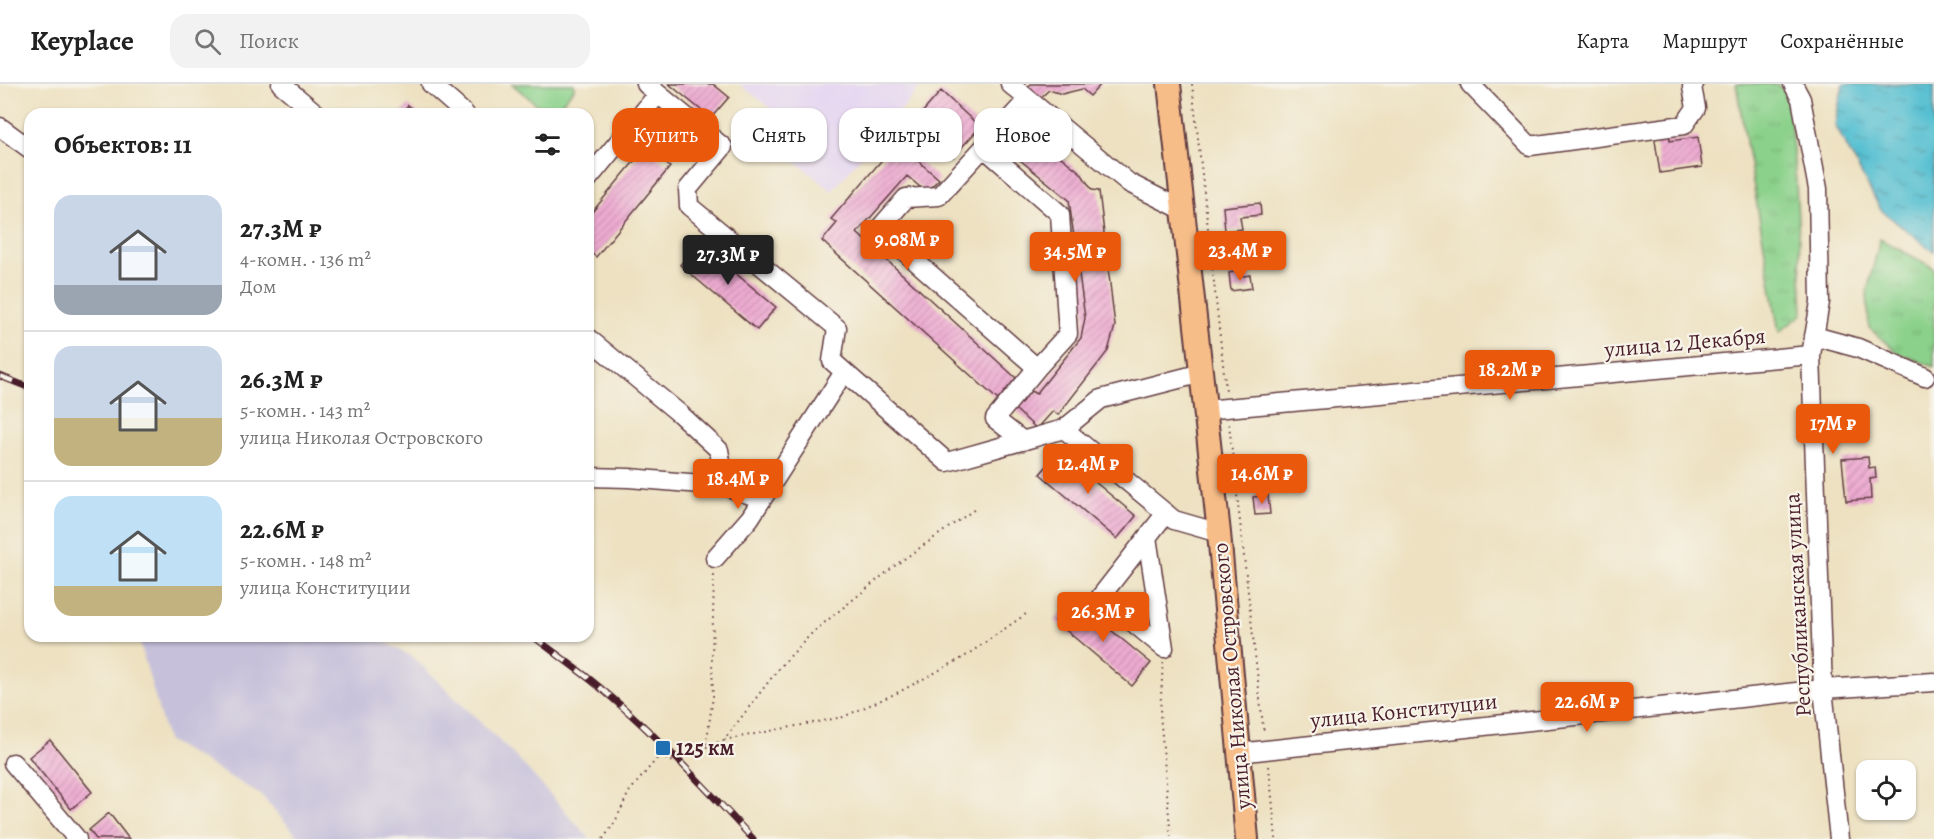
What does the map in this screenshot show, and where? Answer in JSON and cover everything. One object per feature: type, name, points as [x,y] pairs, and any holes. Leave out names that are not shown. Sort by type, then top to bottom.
[{"type":"main road","name":"улица Николая Островского","points":[[1169,84],[1219,533],[1247,839]]},
{"type":"street","points":[[280,84],[310,108]]},
{"type":"street","points":[[431,84],[458,108]]},
{"type":"street","points":[[1010,84],[1129,183],[1183,210]]},
{"type":"street","points":[[1470,84],[1530,146],[1684,125],[1696,108],[1692,87],[1694,84]]},
{"type":"street","name":"Республиканская улица","points":[[1793,84],[1801,99],[1818,189],[1820,302],[1811,355],[1823,689],[1839,839]]},
{"type":"street","points":[[594,171],[652,89],[723,147],[688,189],[688,206],[837,328],[832,361],[947,462],[1064,429],[1101,399],[1202,374]]},
{"type":"street","points":[[1020,108],[1028,99]]},
{"type":"street","points":[[0,128],[24,145]]},
{"type":"street","points":[[974,159],[939,196],[906,198],[879,230],[1037,368]]},
{"type":"street","points":[[1000,162],[1060,214],[1068,334],[995,419],[1023,441]]},
{"type":"street","points":[[1814,336],[1858,348],[1925,377]]},
{"type":"street","points":[[594,343],[680,414],[719,450],[725,486]]},
{"type":"street","name":"улица 12 Декабря","points":[[1204,410],[1811,355]]},
{"type":"street","points":[[715,558],[750,518],[844,372]]},
{"type":"street","points":[[1064,429],[1174,520],[1219,533]]},
{"type":"street","points":[[594,477],[725,486],[762,500]]},
{"type":"street","points":[[1164,648],[1101,596],[1166,513]]},
{"type":"street","points":[[1147,537],[1164,648]]},
{"type":"street","name":"улица Конституции","points":[[1238,753],[1823,689],[1934,682]]},
{"type":"street","points":[[14,763],[77,839]]},
{"type":"path","points":[[724,740],[779,668],[813,632],[897,564],[975,509]]},
{"type":"path","points":[[706,747],[713,696],[712,630],[715,558]]},
{"type":"path","points":[[603,839],[615,822],[629,792],[659,756],[676,763],[724,740],[843,717],[899,692],[964,657],[1026,614]]},
{"type":"path","points":[[1164,648],[1160,713],[1171,839]]},
{"type":"path","points":[[1268,750],[1276,839]]},
{"type":"shaded area","points":[[739,84],[923,84],[903,108],[839,108],[839,162],[857,162],[832,191],[796,162],[827,162],[827,108],[770,108]]},
{"type":"shaded area","points":[[140,642],[385,642],[413,657],[521,762],[590,839],[300,839],[261,795],[167,740]]},
{"type":"green space","points":[[512,84],[574,84],[574,89],[557,108],[541,108]]},
{"type":"green space","points":[[1736,84],[1778,84],[1788,96],[1796,182],[1803,314],[1779,332]]},
{"type":"green space","points":[[1880,239],[1934,268],[1934,367],[1898,353],[1869,328],[1867,292]]},
{"type":"water","points":[[1843,84],[1934,84],[1934,252],[1881,210],[1835,125]]},
{"type":"building","points":[[669,84],[713,84],[729,97],[719,109],[699,108]]},
{"type":"building","points":[[1031,84],[1101,84],[1090,96],[1082,89],[1062,94],[1049,90],[1039,99],[1027,88]]},
{"type":"building","points":[[941,91],[959,108],[926,108]]},
{"type":"building","points":[[962,110],[974,121],[974,134],[962,147]]},
{"type":"building","points":[[1669,132],[1670,141],[1698,137],[1702,167],[1660,173],[1654,134]]},
{"type":"building","points":[[634,162],[664,162],[670,167],[596,257],[594,255],[594,210]]},
{"type":"building","points":[[880,162],[919,162],[939,179],[926,192],[907,176],[857,233],[1016,378],[998,400],[822,241],[837,223],[831,219]]},
{"type":"building","points":[[1022,162],[1067,162],[1081,173],[1092,190],[1099,191],[1115,326],[1108,351],[1058,415],[1053,411],[1037,429],[1015,409],[1031,391],[1036,394],[1081,338],[1085,318],[1069,200]]},
{"type":"building","points":[[1260,203],[1261,215],[1240,217],[1242,229],[1225,231],[1223,207]]},
{"type":"building","points":[[699,243],[776,307],[757,330],[680,265]]},
{"type":"building","points":[[1238,271],[1239,277],[1250,275],[1252,288],[1231,291],[1229,273]]},
{"type":"building","points":[[1059,452],[1136,516],[1117,539],[1040,474]]},
{"type":"building","points":[[1868,457],[1869,468],[1875,467],[1876,478],[1870,479],[1871,499],[1846,501],[1842,459]]},
{"type":"building","points":[[1268,495],[1270,514],[1255,515],[1253,497]]},
{"type":"building","points":[[1073,599],[1151,663],[1132,686],[1055,621]]},
{"type":"building","points":[[50,740],[92,792],[71,809],[29,757]]},
{"type":"building","points":[[109,813],[129,839],[96,839],[89,830]]},
{"type":"railway","points":[[0,376],[24,386]]},
{"type":"railway","points":[[541,642],[592,681],[655,737],[753,839]]},
{"type":"place","name":"125 км","points":[[663,748]]}]
